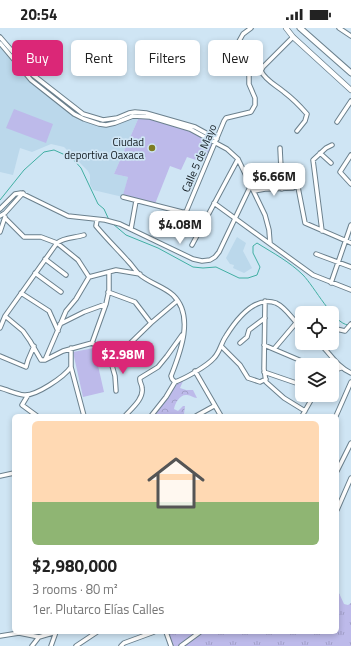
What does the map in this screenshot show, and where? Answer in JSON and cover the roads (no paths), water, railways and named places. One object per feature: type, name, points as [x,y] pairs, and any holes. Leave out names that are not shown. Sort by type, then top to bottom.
[{"type":"main road","points":[[300,28],[351,73]]},
{"type":"street","name":"Calle 5 de Mayo","points":[[122,197],[186,212],[226,118],[251,112],[255,105],[255,98],[249,84],[249,66],[238,48],[238,44],[244,34],[251,28]]},
{"type":"street","points":[[286,28],[293,37],[351,90]]},
{"type":"street","points":[[339,28],[351,36]]},
{"type":"street","points":[[0,37],[34,76],[83,114],[103,120],[117,118],[135,112],[146,113],[195,127],[216,140],[238,159],[265,215],[269,230],[270,243]]},
{"type":"street","points":[[293,37],[261,71],[270,82],[284,92],[307,114],[305,120],[296,131]]},
{"type":"street","points":[[0,43],[31,80],[74,114],[84,119],[106,125],[115,124],[133,116],[144,116],[190,128],[216,140]]},
{"type":"street","points":[[338,122],[351,101]]},
{"type":"street","points":[[322,231],[313,160],[326,148],[332,145]]},
{"type":"street","points":[[280,148],[282,189]]},
{"type":"street","points":[[320,153],[331,162]]},
{"type":"street","points":[[351,156],[340,172],[351,184]]},
{"type":"street","points":[[192,245],[238,159]]},
{"type":"street","points":[[292,169],[297,182],[306,222],[322,231],[351,243]]},
{"type":"street","points":[[0,209],[15,194],[23,193],[63,215],[113,222],[131,229],[184,256],[198,261],[205,261],[212,259],[217,255],[251,185]]},
{"type":"street","points":[[254,191],[293,188]]},
{"type":"street","points":[[0,216],[5,213],[23,193]]},
{"type":"street","points":[[131,229],[136,201]]},
{"type":"street","points":[[214,203],[313,276],[351,290]]},
{"type":"street","points":[[0,232],[5,218],[5,213]]},
{"type":"street","points":[[5,218],[24,237],[41,237],[57,243],[78,260],[89,277]]},
{"type":"street","points":[[97,220],[96,226],[140,274],[170,293],[177,301],[183,312],[184,332],[171,376],[175,382]]},
{"type":"street","points":[[331,283],[351,225]]},
{"type":"street","points":[[0,328],[5,316],[57,243],[61,239],[75,238],[84,234]]},
{"type":"street","points":[[316,254],[351,267]]},
{"type":"street","points":[[45,260],[66,274]]},
{"type":"street","points":[[45,360],[66,311],[76,299],[89,277],[116,270],[140,274]]},
{"type":"street","points":[[92,343],[106,304],[109,272]]},
{"type":"street","points":[[35,273],[61,292]]},
{"type":"street","points":[[108,292],[135,302],[151,323]]},
{"type":"street","points":[[21,293],[49,311],[58,331]]},
{"type":"street","points":[[116,391],[115,376],[111,362],[115,356],[177,301]]},
{"type":"street","points":[[266,301],[264,345],[264,372],[266,382],[284,398],[305,411]]},
{"type":"street","points":[[153,414],[166,397],[175,382],[208,364],[216,356],[226,336],[250,307],[266,301],[277,303],[287,311],[295,322]]},
{"type":"street","points":[[60,324],[84,312],[106,304]]},
{"type":"street","points":[[5,316],[23,331],[34,346],[41,360],[45,360],[71,348],[92,343],[115,356]]},
{"type":"street","points":[[240,343],[246,337],[249,330],[265,318]]},
{"type":"street","points":[[274,350],[295,324]]},
{"type":"street","points":[[339,331],[343,332],[348,329],[351,324]]},
{"type":"street","points":[[127,414],[137,403],[142,392],[142,386],[139,381],[140,378],[158,366],[184,332]]},
{"type":"street","points":[[264,345],[295,359]]},
{"type":"street","points":[[0,356],[26,367],[34,346]]},
{"type":"street","points":[[221,346],[240,365],[248,378],[260,382],[266,379]]},
{"type":"street","points":[[71,348],[71,367],[83,414]]},
{"type":"street","points":[[327,350],[341,368],[351,373]]},
{"type":"street","points":[[0,388],[18,394],[28,395],[39,391],[66,373],[71,367]]},
{"type":"street","points":[[195,371],[220,414]]},
{"type":"street","points":[[264,372],[295,383]]},
{"type":"street","points":[[337,414],[351,383]]},
{"type":"street","points":[[28,395],[22,405],[34,414]]},
{"type":"street","points":[[303,414],[310,402]]},
{"type":"street","points":[[200,414],[214,406]]},
{"type":"street","points":[[339,467],[351,443]]},
{"type":"street","points":[[0,476],[12,473]]},
{"type":"street","points":[[339,505],[351,478]]},
{"type":"street","points":[[0,636],[13,634]]},
{"type":"street","points":[[24,634],[39,637],[49,634]]},
{"type":"street","points":[[51,646],[55,634]]},
{"type":"street","points":[[76,646],[94,634]]},
{"type":"street","points":[[121,646],[124,643],[149,634]]},
{"type":"street","points":[[167,634],[171,646]]},
{"type":"street","points":[[181,646],[197,634]]},
{"type":"street","points":[[32,646],[39,637]]},
{"type":"waterway","points":[[0,200],[24,170],[44,152],[54,150],[72,158],[81,168],[98,204],[104,209],[109,220]]},
{"type":"waterway","points":[[113,224],[126,235],[158,248],[193,267],[216,267],[239,278],[248,278],[257,275],[260,267],[253,253],[253,246],[257,243],[298,270],[308,280],[331,312],[342,323],[348,325]]},
{"type":"place","name":"Ciudad deportiva Oaxaca","points":[[152,148]]}]
